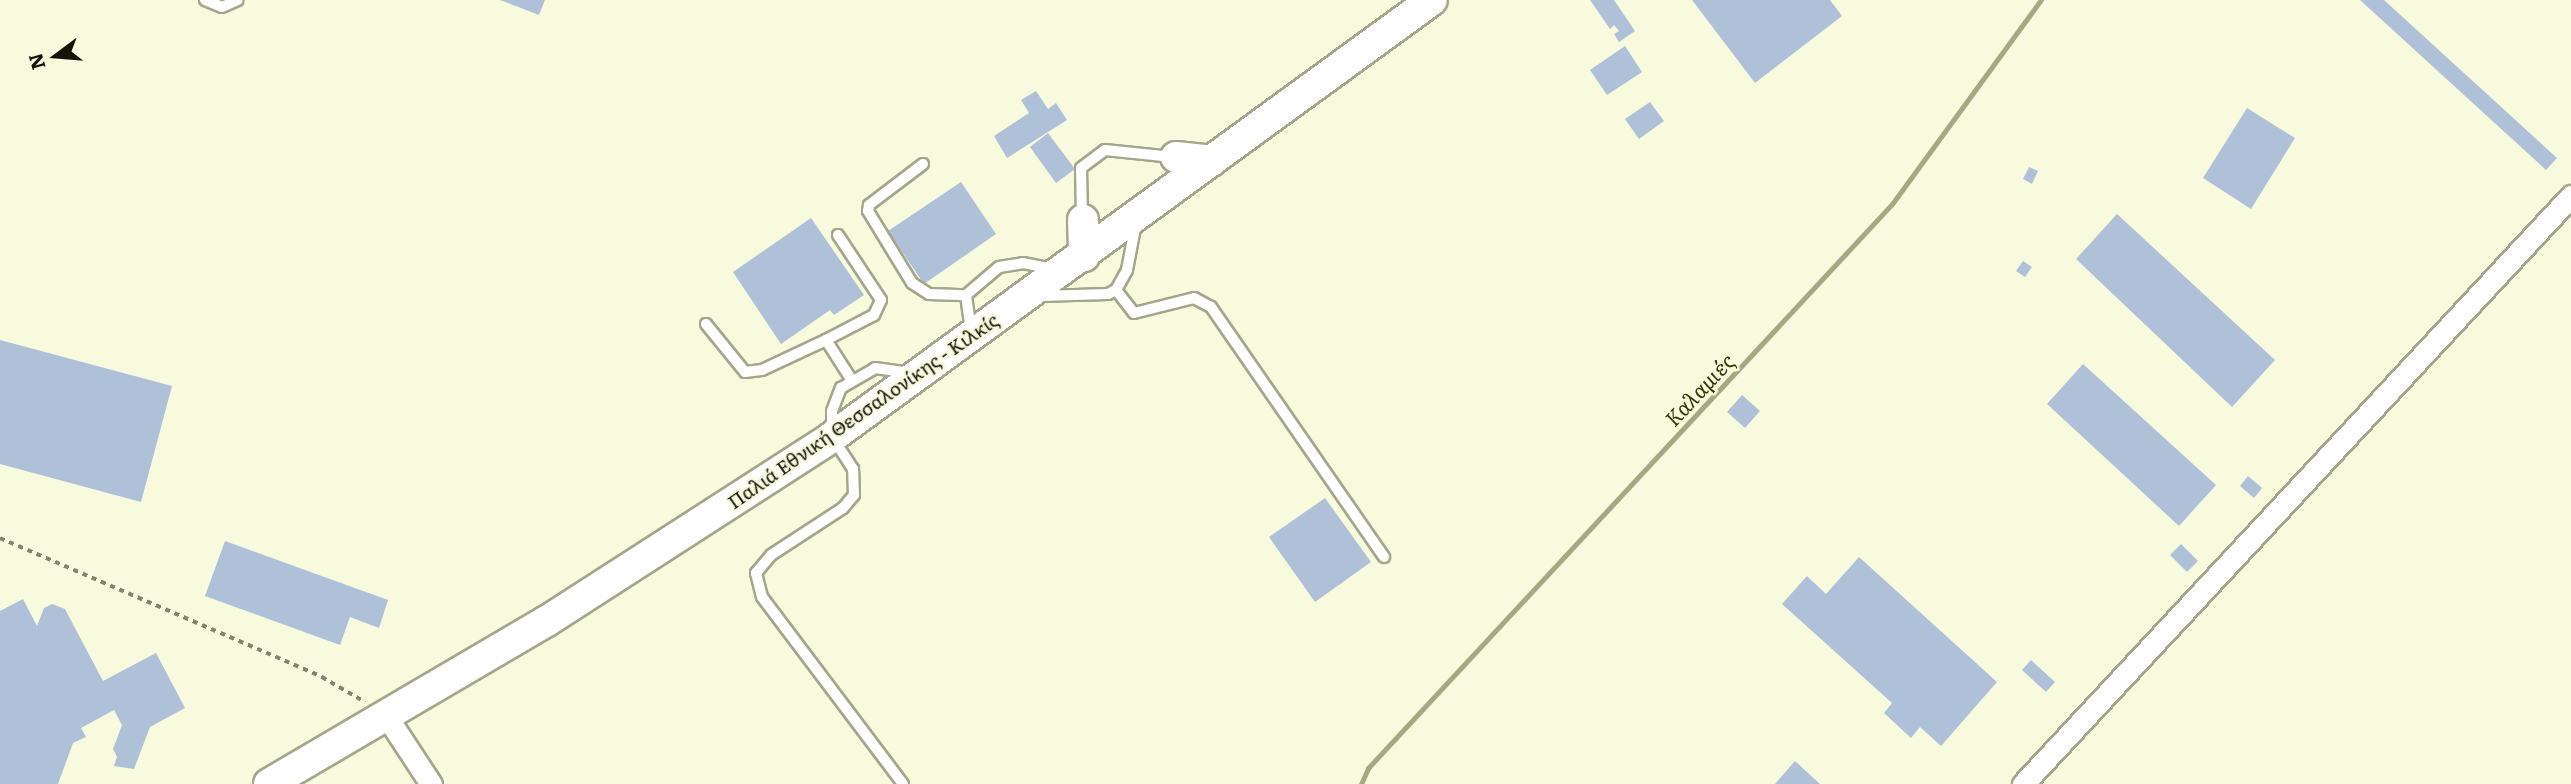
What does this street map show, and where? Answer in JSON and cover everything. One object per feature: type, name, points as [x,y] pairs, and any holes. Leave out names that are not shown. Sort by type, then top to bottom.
[{"type":"main road","name":"Παλιά Εθνική Θεσσαλονίκης - Κιλκίς","points":[[269,784],[547,621],[832,437],[1030,296],[1433,0]]},
{"type":"main road","points":[[1176,158],[1212,161]]},
{"type":"main road","points":[[1074,263],[1083,220]]},
{"type":"street","points":[[2023,784],[2571,196]]},
{"type":"street","points":[[385,714],[431,784]]},
{"type":"lane","points":[[205,0],[222,7],[238,0]]},
{"type":"lane","points":[[1083,220],[1081,168],[1105,150],[1176,158]]},
{"type":"lane","points":[[923,164],[869,205],[868,211],[912,283],[929,294],[966,295],[999,267],[1010,264],[1074,263]]},
{"type":"lane","points":[[1030,296],[1108,294],[1116,290],[1127,270],[1137,215]]},
{"type":"lane","points":[[706,324],[745,372],[762,370],[826,340],[880,309],[879,293],[838,235]]},
{"type":"lane","points":[[1116,290],[1134,313],[1194,298],[1211,307],[1384,557]]},
{"type":"lane","points":[[966,295],[972,337]]},
{"type":"lane","points":[[826,340],[851,379]]},
{"type":"lane","points":[[903,784],[762,597],[756,573],[771,555],[843,508],[854,495],[853,469],[832,437],[835,400],[851,379],[876,368],[920,374]]},
{"type":"path","points":[[0,538],[322,677],[385,714]]},
{"type":"building","points":[[500,0],[545,0],[539,15]]},
{"type":"building","points":[[1590,0],[1614,0],[1635,31],[1619,42],[1614,34],[1619,31],[1614,25],[1610,29]]},
{"type":"building","points":[[1692,0],[1830,0],[1842,16],[1755,83]]},
{"type":"building","points":[[2360,0],[2384,0],[2557,158],[2546,170]]},
{"type":"building","points":[[1625,46],[1642,72],[1607,95],[1590,70]]},
{"type":"building","points":[[1036,91],[1048,109],[1056,103],[1067,120],[1007,158],[994,136],[1029,113],[1021,100]]},
{"type":"building","points":[[1650,102],[1664,121],[1639,139],[1625,119]]},
{"type":"building","points":[[2247,108],[2295,138],[2251,209],[2203,178]]},
{"type":"building","points":[[1048,133],[1075,169],[1056,183],[1030,147]]},
{"type":"building","points":[[2029,167],[2038,171],[2032,184],[2023,179]]},
{"type":"building","points":[[961,182],[996,234],[924,284],[888,231]]},
{"type":"building","points":[[2117,214],[2275,360],[2232,407],[2076,259]]},
{"type":"building","points":[[811,218],[864,295],[834,315],[830,310],[781,344],[733,272]]},
{"type":"building","points":[[2023,261],[2032,267],[2025,277],[2016,271]]},
{"type":"building","points":[[0,340],[172,386],[141,502],[0,464]]},
{"type":"building","points":[[2083,364],[2216,485],[2179,526],[2047,404]]},
{"type":"building","points":[[1742,395],[1760,411],[1745,428],[1727,412]]},
{"type":"building","points":[[2248,476],[2262,488],[2254,498],[2240,486]]},
{"type":"building","points":[[1325,498],[1371,562],[1315,602],[1269,537]]},
{"type":"building","points":[[225,541],[388,600],[379,628],[350,617],[340,645],[205,596]]},
{"type":"building","points":[[2181,544],[2198,561],[2187,572],[2170,555]]},
{"type":"building","points":[[1859,557],[1997,682],[1941,746],[1920,727],[1911,738],[1884,713],[1892,703],[1782,604],[1807,576],[1826,594]]},
{"type":"building","points":[[23,599],[37,626],[44,608],[52,604],[65,609],[103,681],[156,653],[185,708],[150,727],[134,769],[114,766],[117,757],[113,749],[122,725],[114,710],[81,728],[86,737],[73,743],[58,784],[0,784],[0,611]]},
{"type":"building","points":[[2031,660],[2055,682],[2046,692],[2022,670]]},
{"type":"building","points":[[1795,761],[1820,784],[1775,784]]},
{"type":"waterway","name":"Καλαμιές","points":[[1361,784],[1368,768],[1892,204],[2041,0]]}]
